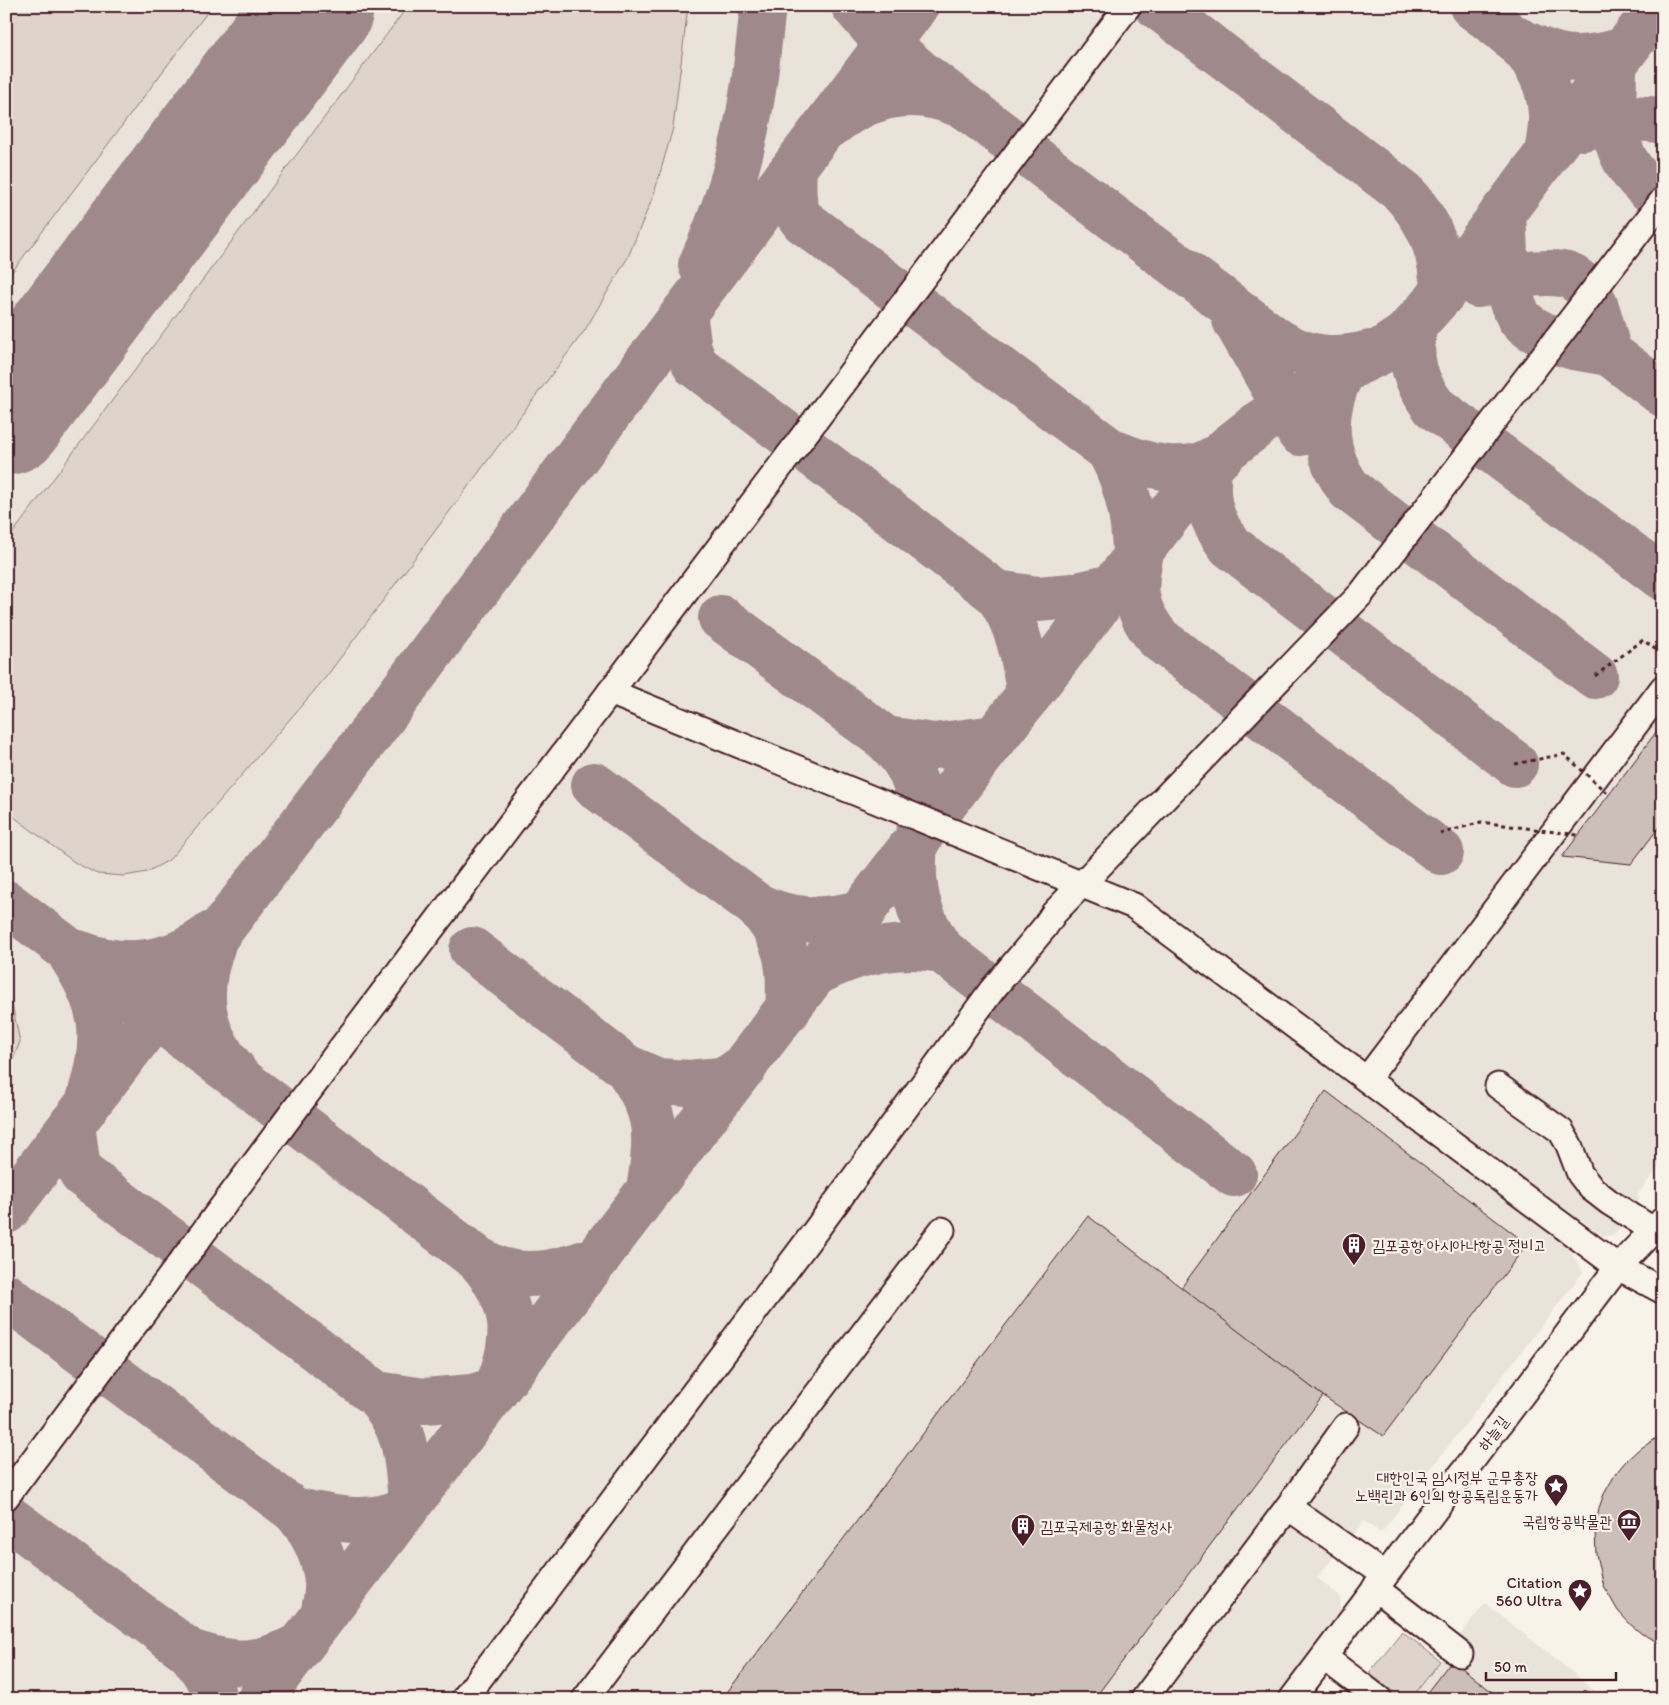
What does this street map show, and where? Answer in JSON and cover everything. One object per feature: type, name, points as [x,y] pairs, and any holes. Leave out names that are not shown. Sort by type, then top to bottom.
[{"type":"lane","points":[[6,1497],[290,1116],[907,298],[1022,149],[1128,6]]},
{"type":"lane","points":[[464,1699],[810,1238],[992,990],[1044,928],[1054,913],[1361,594],[1663,200]]},
{"type":"lane","points":[[1367,1079],[1663,688]]},
{"type":"lane","points":[[610,692],[1138,908],[1618,1267],[1663,1291]]},
{"type":"lane","points":[[1498,1086],[1561,1131],[1570,1145],[1580,1174],[1591,1188],[1609,1202],[1658,1225]]},
{"type":"lane","name":"하늘길","points":[[1292,1699],[1618,1267],[1658,1225]]},
{"type":"lane","points":[[585,1699],[942,1230]]},
{"type":"lane","points":[[1144,1699],[1288,1507],[1346,1426]]},
{"type":"lane","points":[[1288,1507],[1380,1582],[1460,1654]]},
{"type":"lane","points":[[1324,1657],[1379,1699]]},
{"type":"path","points":[[1596,676],[1644,640],[1663,655]]},
{"type":"path","points":[[1515,764],[1564,754],[1609,795]]},
{"type":"path","points":[[1440,834],[1481,822],[1578,835]]},
{"type":"shaded area","points":[[6,6],[1663,6],[1663,1162],[1637,1195],[1640,1198],[1623,1225],[1614,1234],[1603,1236],[1580,1219],[1560,1242],[1568,1248],[1583,1272],[1381,1533],[1364,1521],[1317,1578],[1340,1596],[1341,1621],[1284,1699],[6,1699]]},
{"type":"shaded area","points":[[6,6],[212,6],[6,280]]},
{"type":"shaded area","points":[[408,6],[688,6],[673,128],[654,194],[628,257],[585,330],[326,677],[169,860],[147,872],[124,876],[97,874],[74,862],[6,811],[6,542]]},
{"type":"shaded area","points":[[6,997],[12,1004],[20,1042],[6,1077]]},
{"type":"shaded area","points":[[1485,1603],[1606,1699],[1411,1699]]},
{"type":"shaded area","points":[[1402,1631],[1440,1661],[1411,1699],[1403,1699],[1369,1673]]},
{"type":"building","points":[[1663,723],[1663,822],[1631,864],[1562,857]]},
{"type":"building","name":"김포공항 아시아나항공 정비고","points":[[1326,1091],[1527,1244],[1383,1436],[1323,1396],[1181,1288]]},
{"type":"building","name":"김포국제공항 화물청사","points":[[1088,1216],[1323,1396],[1094,1699],[722,1699]]},
{"type":"building","name":"국립항공박물관","points":[[1663,1434],[1663,1645],[1642,1634],[1630,1624],[1618,1611],[1603,1586],[1596,1554],[1595,1531],[1599,1508],[1604,1494],[1616,1473],[1638,1450]]},
{"type":"building","points":[[1452,1660],[1501,1699],[1422,1699]]},
{"type":"building","points":[[1585,1690],[1596,1699],[1578,1699]]},
{"type":"taxiway","points":[[701,265],[726,201],[745,135],[753,90],[763,6]]},
{"type":"taxiway","points":[[854,6],[887,44],[923,75],[1276,340],[1299,352],[1321,357],[1345,358],[1370,353]]},
{"type":"taxiway","points":[[6,1211],[368,737],[916,6]]},
{"type":"taxiway","points":[[1157,6],[1403,192],[1420,214],[1433,238],[1440,264],[1443,293]]},
{"type":"taxiway","points":[[1472,6],[1514,39],[1536,64],[1549,96],[1551,129],[1547,153]]},
{"type":"taxiway","points":[[260,1699],[974,765],[1196,480],[1228,448],[1264,420],[1405,335],[1442,294],[1658,6]]},
{"type":"taxiway","points":[[1516,39],[1545,52],[1569,58],[1594,57],[1625,50]]},
{"type":"taxiway","points":[[1614,65],[1615,127],[1622,155],[1643,184],[1663,197]]},
{"type":"taxiway","points":[[832,124],[861,106],[877,99],[892,96],[925,95],[958,104]]},
{"type":"taxiway","points":[[1583,128],[1613,121],[1633,119],[1663,121]]},
{"type":"taxiway","points":[[794,169],[793,190],[796,210],[803,221],[1109,450],[1126,489],[1134,529],[1135,558]]},
{"type":"taxiway","points":[[1503,212],[1506,275],[1512,302],[1520,319],[1531,328],[1555,341],[1574,347],[1609,353],[1663,394]]},
{"type":"taxiway","points":[[1478,285],[1508,277],[1531,274],[1553,273],[1570,276],[1585,287],[1590,294],[1609,353]]},
{"type":"taxiway","points":[[684,313],[689,349],[695,365],[996,593],[1010,616],[1019,641],[1023,654],[1029,695]]},
{"type":"taxiway","points":[[1235,320],[1300,433]]},
{"type":"taxiway","points":[[1414,327],[1412,350],[1415,369],[1422,388],[1434,407],[1663,578]]},
{"type":"taxiway","points":[[1342,372],[1330,403],[1328,432],[1334,462],[1350,490],[1595,676]]},
{"type":"taxiway","points":[[1109,450],[1143,463],[1168,468],[1192,467],[1204,464],[1221,455]]},
{"type":"taxiway","points":[[1210,466],[1208,478],[1210,508],[1213,518],[1230,546],[1515,764]]},
{"type":"taxiway","points":[[1142,548],[1137,574],[1137,596],[1144,617],[1159,639],[1441,852]]},
{"type":"taxiway","points":[[996,593],[1037,599],[1073,596],[1113,587]]},
{"type":"taxiway","points":[[721,618],[886,739],[897,751],[906,762],[918,795],[920,837]]},
{"type":"taxiway","points":[[886,739],[934,746],[995,738]]},
{"type":"taxiway","points":[[594,785],[757,906],[775,930],[785,954],[789,980],[788,1010]]},
{"type":"taxiway","points":[[915,843],[914,873],[917,899],[926,924],[941,950],[1234,1174]]},
{"type":"taxiway","points":[[6,903],[479,1260],[492,1276],[501,1291],[510,1322],[508,1354],[496,1390],[472,1397],[425,1401],[376,1394]]},
{"type":"taxiway","points":[[757,906],[784,916],[809,920],[849,916],[863,912]]},
{"type":"taxiway","points":[[78,953],[113,962],[148,962],[181,953],[212,934]]},
{"type":"taxiway","points":[[213,944],[204,978],[204,1009],[207,1025],[213,1040],[233,1069]]},
{"type":"taxiway","points":[[816,973],[845,960],[893,948],[909,947],[941,950]]},
{"type":"taxiway","points":[[472,950],[626,1067],[645,1098],[653,1126],[654,1155],[649,1190]]},
{"type":"taxiway","points":[[72,957],[91,992],[100,1024],[99,1057],[90,1096]]},
{"type":"taxiway","points":[[626,1067],[658,1081],[689,1083],[720,1080],[730,1077],[745,1066]]},
{"type":"taxiway","points":[[72,1124],[77,1162],[82,1174],[376,1394],[400,1431],[404,1444],[411,1501]]},
{"type":"taxiway","points":[[479,1260],[498,1269],[513,1273],[537,1274],[561,1270],[597,1259]]},
{"type":"taxiway","points":[[6,1296],[294,1510],[316,1542],[323,1561],[327,1585],[323,1616]]},
{"type":"taxiway","points":[[294,1510],[350,1520],[377,1519],[405,1510]]},
{"type":"taxiway","points":[[6,1516],[190,1652],[221,1660],[247,1662],[272,1657],[301,1645]]},
{"type":"taxiway","points":[[190,1652],[210,1680],[215,1699]]},
{"type":"runway","points":[[6,416],[315,6]]},
{"type":"place","name":"김포공항 아시아나항공 정비고","points":[[1354,1266]]},
{"type":"place","name":"대한인국 임시정부 군무총장 노백린과 6인의 항공독립운동가","points":[[1556,1507]]},
{"type":"place","name":"국립항공박물관","points":[[1629,1542]]},
{"type":"place","name":"김포국제공항 화물청사","points":[[1023,1547]]},
{"type":"place","name":"Citation 560 Ultra","points":[[1580,1612]]}]
